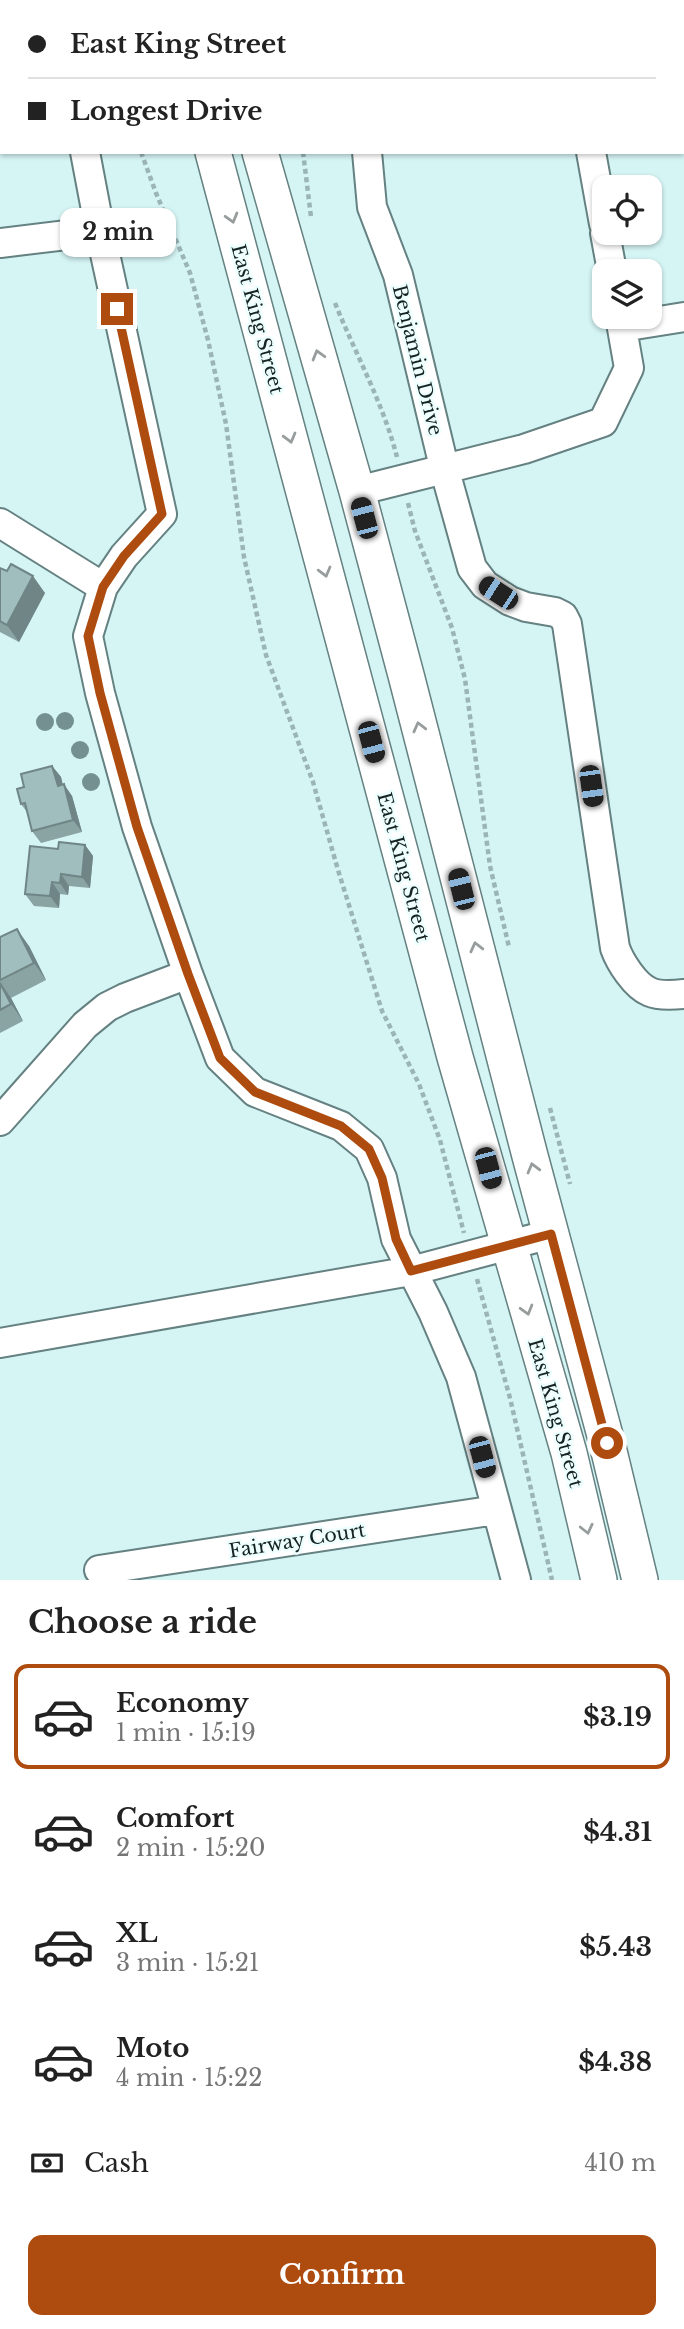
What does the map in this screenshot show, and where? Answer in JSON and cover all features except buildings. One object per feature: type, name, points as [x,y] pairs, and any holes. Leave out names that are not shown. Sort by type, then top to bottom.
[{"type":"main road","name":"East King Street","points":[[214,154],[455,1057],[569,1453],[599,1580]]},
{"type":"main road","name":"East King Street","points":[[261,154],[357,491],[607,1443],[640,1580]]},
{"type":"street","points":[[85,154],[162,514],[124,556],[103,587],[88,636],[100,693],[137,827],[220,1058],[255,1092],[341,1126],[369,1149],[382,1178],[396,1239],[433,1312],[461,1377],[516,1580]]},
{"type":"street","name":"Benjamin Drive","points":[[367,154],[372,207],[398,275],[471,568],[485,585],[510,601],[563,616],[567,624],[615,948],[626,970],[649,992],[684,994]]},
{"type":"street","points":[[591,154],[595,175]]},
{"type":"street","points":[[0,243],[100,231]]},
{"type":"street","points":[[662,319],[684,317]]},
{"type":"street","points":[[357,491],[524,449],[603,422],[629,368],[622,329]]},
{"type":"street","points":[[0,523],[103,587]]},
{"type":"street","points":[[0,1121],[85,1026],[107,1007],[188,974]]},
{"type":"street","points":[[0,1343],[411,1271],[551,1234]]},
{"type":"street","name":"Fairway Court","points":[[99,1570],[496,1510]]},
{"type":"path","points":[[142,154],[190,273],[208,340],[226,424],[244,557],[266,655],[313,782],[382,1011],[419,1084],[440,1140],[510,1398],[552,1580]]},
{"type":"path","points":[[303,154],[312,229]]},
{"type":"path","points":[[331,292],[380,403],[415,531],[452,628],[464,678],[490,866],[511,956]]},
{"type":"path","points":[[549,1102],[573,1195]]},
{"type":"route","points":[[117,309],[162,514],[124,556],[103,587],[88,636],[100,693],[137,827],[220,1058],[255,1092],[341,1126],[369,1149],[382,1178],[396,1239],[411,1271],[551,1234],[607,1443]]}]
